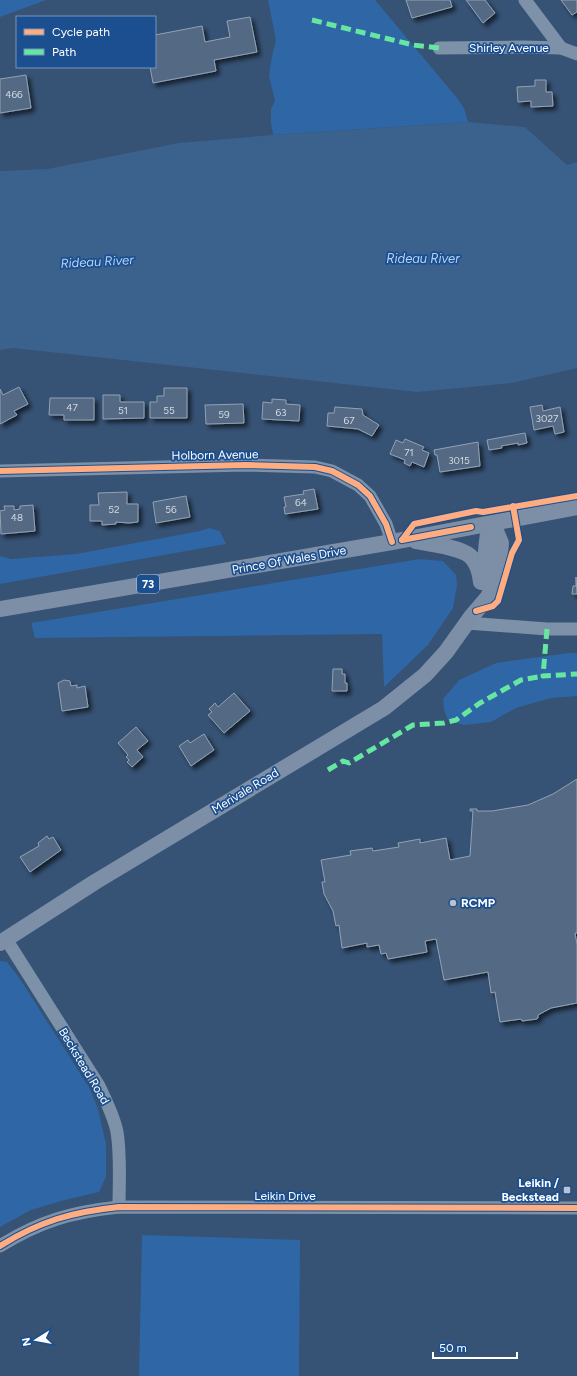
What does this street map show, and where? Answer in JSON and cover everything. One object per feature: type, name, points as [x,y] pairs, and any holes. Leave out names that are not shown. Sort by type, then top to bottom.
[{"type":"main road","name":"Prince Of Wales Drive","points":[[0,609],[397,541],[577,508]]},
{"type":"main road","name":"Merivale Road","points":[[469,620],[485,564],[487,537],[490,524]]},
{"type":"main road","name":"Merivale Road","points":[[3,941],[95,882],[384,708],[425,675],[446,652],[491,590],[499,565],[501,543],[496,531],[490,524]]},
{"type":"main road","points":[[397,541],[427,542],[468,554],[474,560],[481,582]]},
{"type":"street","points":[[525,0],[561,48]]},
{"type":"street","name":"Shirley Avenue","points":[[439,48],[561,48],[577,54]]},
{"type":"street","name":"Holborn Avenue","points":[[0,471],[245,465],[316,467],[332,471],[358,485],[370,496],[397,541]]},
{"type":"street","points":[[469,620],[547,629],[577,630]]},
{"type":"street","name":"Beckstead Road","points":[[3,941],[99,1086],[108,1104],[117,1133],[119,1207]]},
{"type":"street","name":"Leikin Drive","points":[[0,1246],[26,1230],[45,1222],[77,1214],[119,1207],[577,1208]]},
{"type":"shaded area","points":[[0,0],[46,0],[0,17]]},
{"type":"shaded area","points":[[268,0],[375,0],[458,99],[464,108],[468,122],[273,135],[271,109],[275,101],[269,76],[276,40]]},
{"type":"shaded area","points":[[209,528],[220,531],[226,544],[0,584],[0,556],[11,559],[76,554],[200,531]]},
{"type":"shaded area","points":[[420,559],[443,561],[456,575],[457,585],[453,608],[428,645],[384,687],[382,634],[35,638],[31,623]]},
{"type":"shaded area","points":[[577,653],[577,696],[551,698],[516,708],[491,722],[464,725],[448,720],[444,710],[443,699],[459,680],[496,663]]},
{"type":"shaded area","points":[[0,961],[7,962],[20,979],[90,1089],[98,1109],[106,1144],[106,1177],[99,1192],[31,1210],[0,1227]]},
{"type":"shaded area","points":[[142,1235],[300,1240],[299,1376],[139,1376]]},
{"type":"water","name":"Rideau River","points":[[468,122],[525,127],[567,165],[577,162],[577,368],[512,383],[417,392],[13,348],[0,350],[0,171],[47,169],[179,143]]},
{"type":"building","points":[[406,0],[450,0],[452,7],[412,18]]},
{"type":"building","points":[[466,0],[485,0],[495,13],[483,23]]},
{"type":"building","points":[[561,0],[577,0],[577,12],[572,15]]},
{"type":"building","points":[[250,17],[257,52],[214,60],[216,71],[153,83],[150,68],[156,68],[156,35],[202,26],[205,42],[230,37],[227,21]]},
{"type":"building","points":[[26,75],[31,108],[0,113],[0,79]]},
{"type":"building","points":[[535,80],[546,80],[546,92],[552,92],[553,106],[531,107],[531,101],[518,102],[517,87],[535,86]]},
{"type":"building","points":[[19,387],[28,404],[14,411],[17,415],[0,424],[0,389],[3,395]]},
{"type":"building","points":[[164,388],[187,388],[187,418],[150,418],[150,402],[157,402],[157,396],[164,396]]},
{"type":"building","points":[[103,395],[120,395],[120,402],[144,402],[144,418],[103,419]]},
{"type":"building","points":[[50,398],[94,398],[94,420],[64,420],[64,415],[49,415]]},
{"type":"building","points":[[272,399],[286,400],[286,404],[300,405],[299,421],[262,419],[263,402],[272,403]]},
{"type":"building","points":[[243,404],[244,423],[206,424],[205,405]]},
{"type":"building","points":[[542,405],[543,411],[560,407],[564,432],[555,434],[553,426],[534,430],[530,407]]},
{"type":"building","points":[[335,407],[362,409],[363,415],[379,425],[372,436],[358,429],[327,426],[328,413],[334,413]]},
{"type":"building","points":[[525,433],[527,443],[501,446],[502,448],[489,450],[487,440]]},
{"type":"building","points":[[405,439],[424,447],[422,450],[429,453],[424,467],[412,462],[410,466],[404,463],[405,460],[390,454],[396,440],[403,443]]},
{"type":"building","points":[[478,442],[480,466],[440,472],[437,455],[435,455],[434,450]]},
{"type":"building","points":[[314,489],[318,509],[285,514],[284,507],[286,507],[284,497],[304,494],[303,491]]},
{"type":"building","points":[[127,492],[127,504],[138,504],[138,522],[116,522],[116,524],[102,525],[102,521],[90,521],[90,505],[99,505],[98,493]]},
{"type":"building","points":[[186,496],[190,517],[156,523],[153,502]]},
{"type":"building","points":[[33,505],[35,531],[1,534],[0,511],[5,510],[4,506],[14,506],[14,510],[20,509],[20,506]]},
{"type":"building","points":[[576,577],[577,594],[572,594],[573,586],[576,586]]},
{"type":"building","points":[[333,669],[342,669],[342,674],[345,674],[347,691],[332,691]]},
{"type":"building","points":[[64,680],[70,681],[71,686],[77,685],[77,688],[85,686],[88,707],[62,711],[58,683]]},
{"type":"building","points":[[234,693],[250,711],[224,733],[208,715],[212,712],[209,709],[215,703],[218,707]]},
{"type":"building","points":[[136,727],[148,741],[137,750],[143,757],[132,767],[127,762],[129,760],[126,757],[128,755],[118,743]]},
{"type":"building","points":[[204,734],[214,750],[191,766],[179,746],[188,740],[190,743]]},
{"type":"building","name":"RCMP","points":[[577,779],[577,933],[575,933],[577,944],[577,1003],[551,1008],[538,1015],[537,1019],[522,1021],[521,1019],[500,1022],[495,992],[491,993],[488,972],[444,980],[436,939],[425,941],[427,952],[388,959],[386,953],[381,954],[379,945],[367,947],[367,943],[342,948],[339,925],[336,926],[333,911],[324,894],[322,882],[325,882],[321,860],[351,855],[350,851],[372,848],[373,851],[399,847],[398,843],[420,839],[420,843],[446,838],[450,860],[470,856],[473,811],[470,811],[470,809],[477,809],[477,811],[492,811],[528,805],[553,794]]},
{"type":"building","points":[[47,836],[49,839],[53,837],[61,850],[30,872],[20,857],[39,846],[38,843]]},
{"type":"marked path","points":[[312,20],[413,45],[439,48]]},
{"type":"marked path","points":[[547,629],[543,676],[577,674]]},
{"type":"marked path","points":[[328,770],[343,761],[349,763],[413,725],[444,723],[456,720],[480,703],[521,680],[543,676]]},
{"type":"cycle path","points":[[0,471],[245,465],[315,467],[332,471],[358,485],[370,496],[386,524],[392,542]]},
{"type":"cycle path","points":[[402,540],[414,524],[476,511],[483,512],[577,496]]},
{"type":"cycle path","points":[[476,611],[493,606],[498,601],[512,553],[519,540],[513,506]]},
{"type":"cycle path","points":[[402,540],[471,527]]},
{"type":"cycle path","points":[[0,1246],[29,1230],[57,1219],[86,1212],[119,1207],[577,1208]]},
{"type":"place","name":"RCMP","points":[[453,903]]},
{"type":"place","name":"Leikin / Beckstead","points":[[567,1190]]}]
